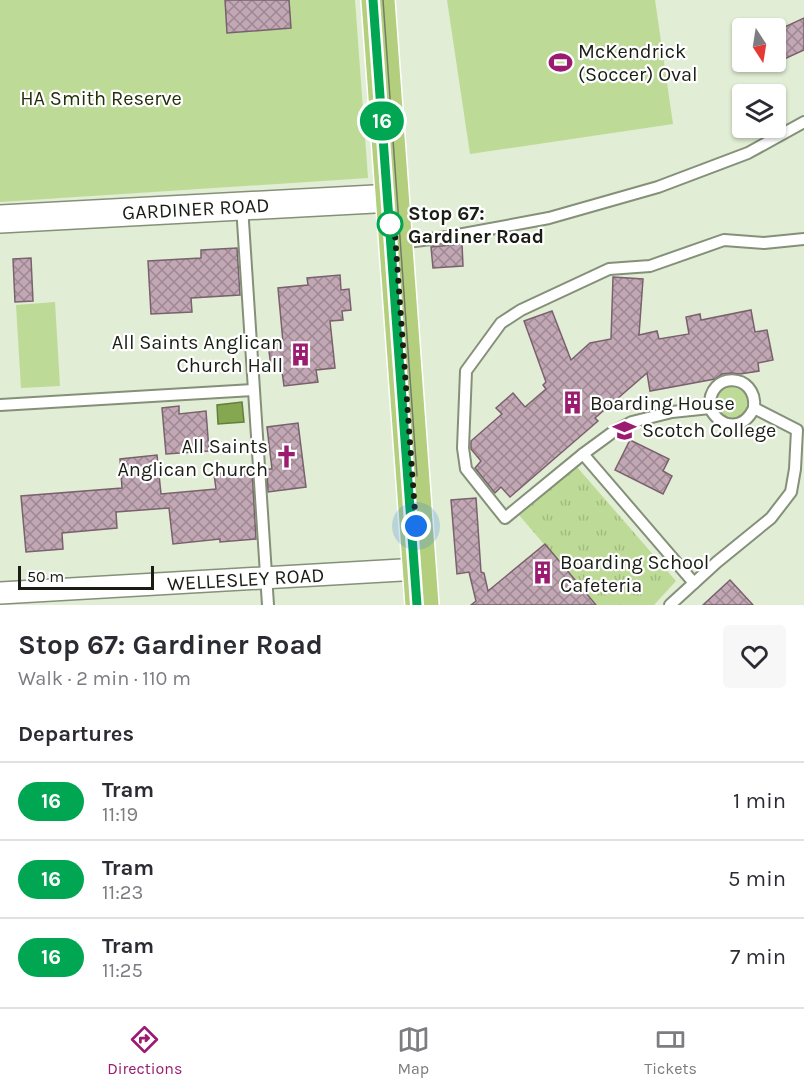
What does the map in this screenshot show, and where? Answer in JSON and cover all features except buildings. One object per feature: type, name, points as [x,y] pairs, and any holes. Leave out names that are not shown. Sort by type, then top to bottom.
[{"type":"main road","points":[[378,0],[422,605]]},
{"type":"street","name":"GARDINER ROAD","points":[[0,219],[393,198]]},
{"type":"street","name":"WELLESLEY ROAD","points":[[0,593],[419,569]]},
{"type":"lane","points":[[396,243],[447,237],[549,218],[658,187],[748,153],[804,122]]},
{"type":"lane","points":[[242,206],[268,605]]},
{"type":"lane","points":[[710,408],[651,416],[632,422],[613,432],[506,518],[466,470],[463,448],[466,371],[501,323],[521,310],[609,269],[650,266],[723,240],[764,243],[804,239]]},
{"type":"lane","points":[[736,380],[744,383],[754,394],[754,408],[747,421],[732,425],[718,420],[710,408],[714,388],[728,381],[736,380]]},
{"type":"lane","points":[[0,405],[253,390]]},
{"type":"lane","points":[[670,605],[771,518],[791,492],[797,430],[754,408]]},
{"type":"lane","points":[[583,454],[694,583]]},
{"type":"green space","name":"HA Smith Reserve","points":[[0,0],[355,0],[368,178],[0,202]]},
{"type":"green space","name":"McKendrick (Soccer) Oval","points":[[447,0],[655,0],[673,124],[470,154]]},
{"type":"green space","points":[[55,302],[60,386],[21,388],[16,305]]},
{"type":"green space","points":[[732,385],[744,390],[749,402],[744,414],[732,419],[720,414],[715,402],[720,390]]},
{"type":"green space","points":[[577,467],[676,581],[654,605],[596,605],[519,515]]},
{"type":"shaded area","points":[[242,402],[244,422],[218,424],[217,405]]},
{"type":"tram line","points":[[373,0],[418,605]]},
{"type":"tram line","name":"16","points":[[373,0],[417,605]]},
{"type":"tram line","points":[[383,0],[417,476]]},
{"type":"place","name":"McKendrick (Soccer) Oval","points":[[560,62]]},
{"type":"place","name":"Stop 67: Gardiner Road","points":[[390,224]]},
{"type":"place","name":"All Saints Anglican Church Hall","points":[[301,354]]},
{"type":"place","name":"Boarding House","points":[[572,403]]},
{"type":"place","name":"Scotch College","points":[[624,430]]},
{"type":"place","name":"All Saints Anglican Church","points":[[286,457]]},
{"type":"place","name":"Boarding School Cafeteria","points":[[542,573]]},
{"type":"route","points":[[390,224],[394,221],[416,526]]}]
